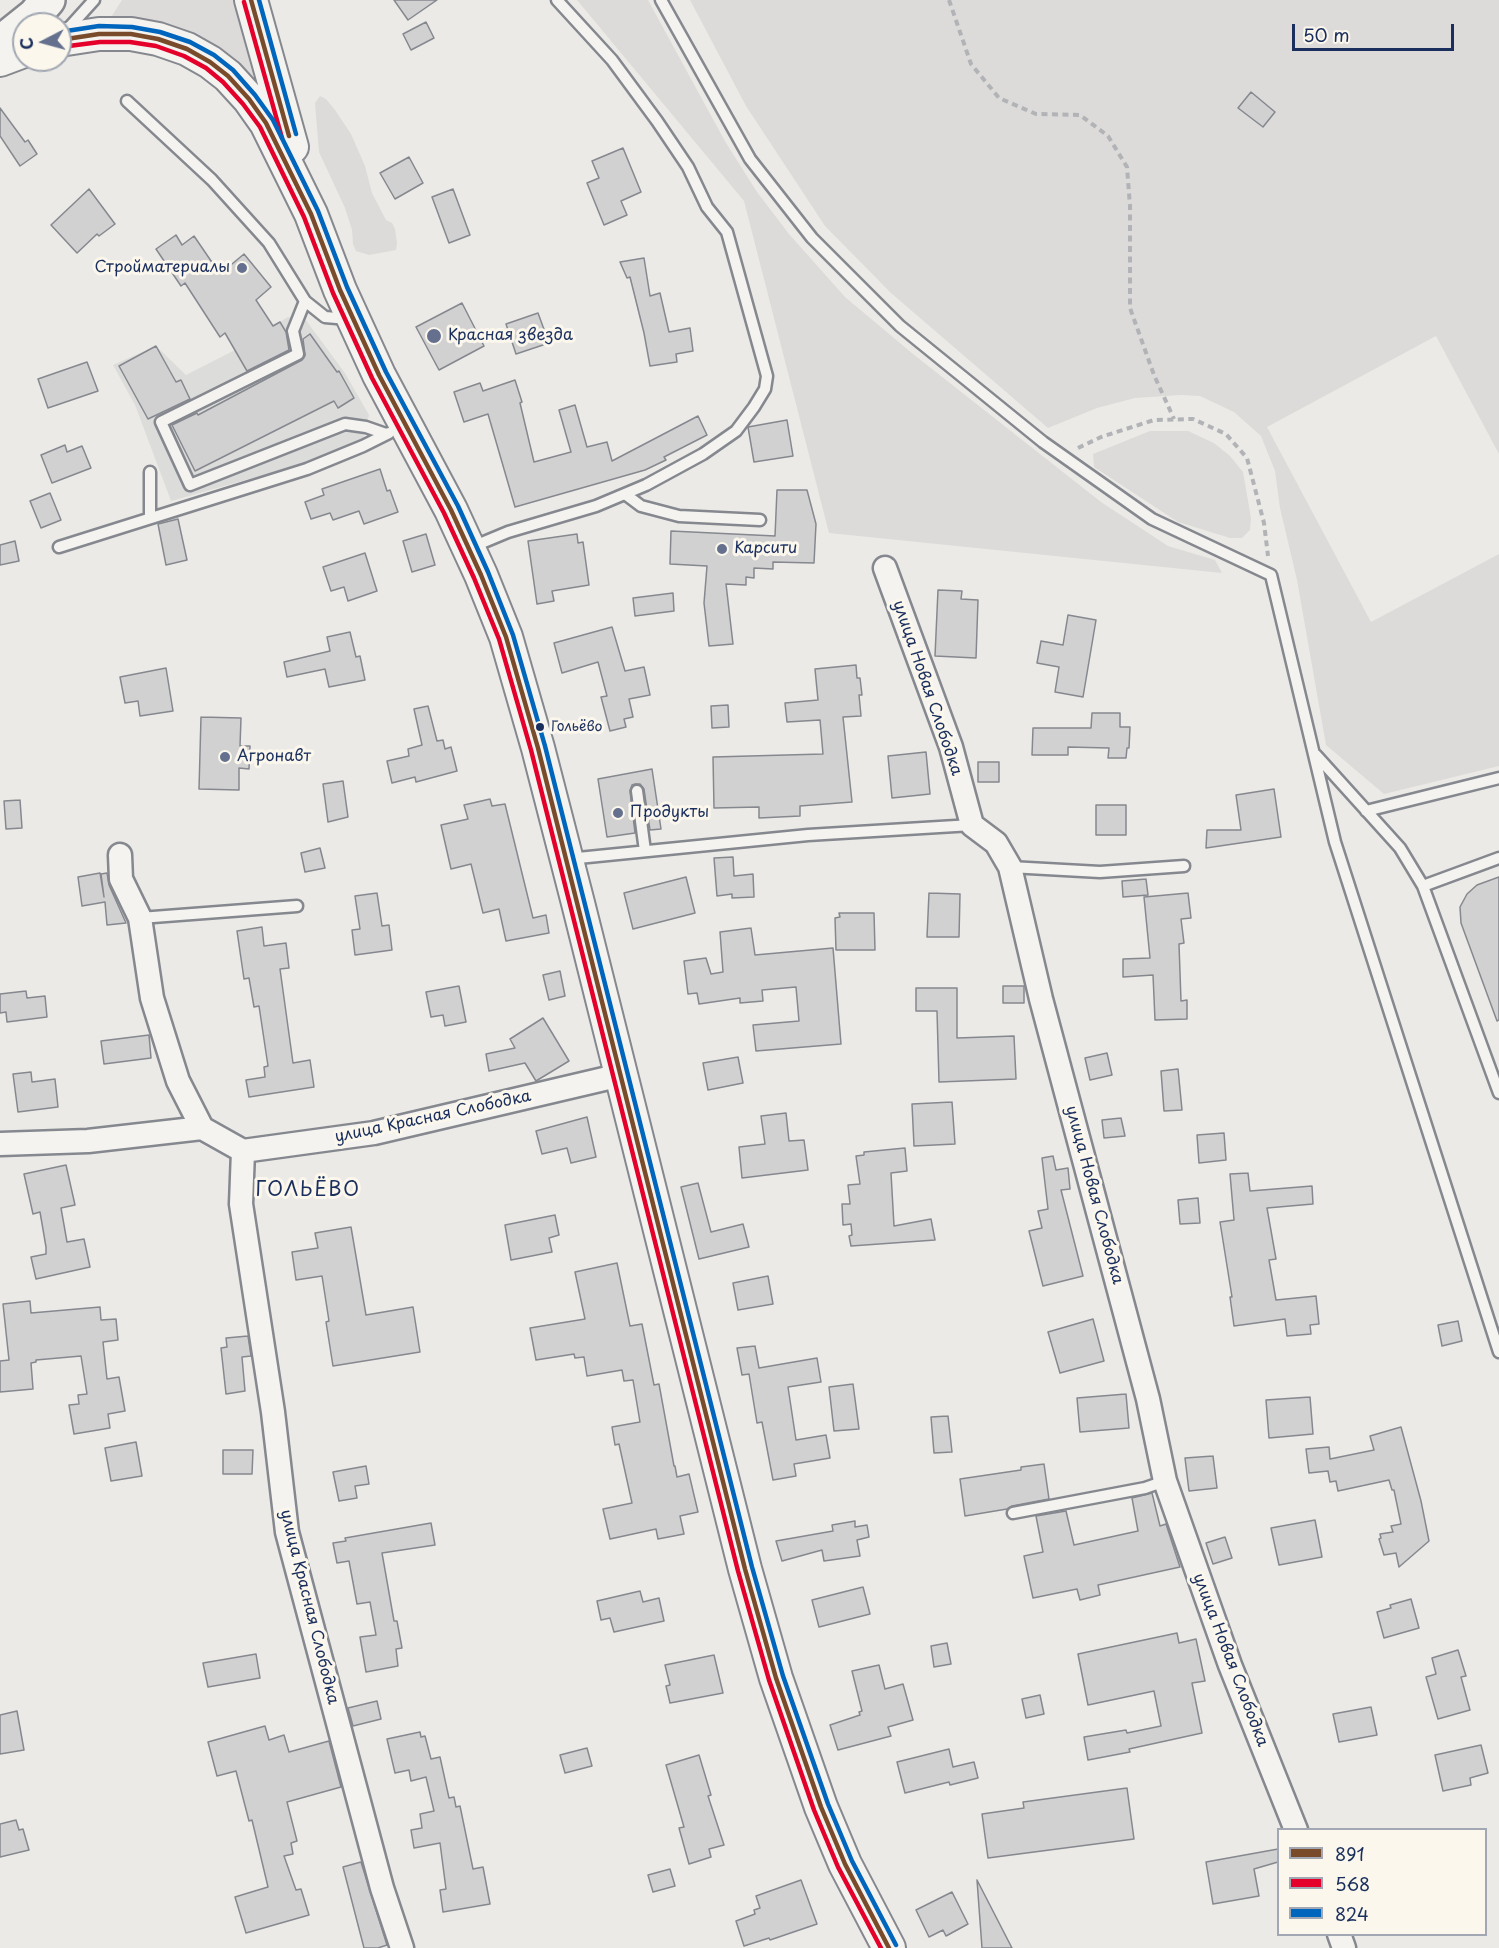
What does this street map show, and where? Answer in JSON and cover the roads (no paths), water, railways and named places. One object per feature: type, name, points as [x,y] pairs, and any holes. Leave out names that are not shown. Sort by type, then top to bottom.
[{"type":"main road","points":[[0,43],[34,16],[48,0]]},
{"type":"main road","points":[[251,0],[310,214]]},
{"type":"main road","points":[[72,37],[99,34],[132,34],[158,39],[187,49],[228,76],[249,99],[266,123],[310,214],[354,319],[395,429],[451,510],[469,549],[506,637],[567,859],[745,1569],[776,1677],[820,1807],[845,1864],[889,1948]]},
{"type":"street","name":"улица Новая Слободка","points":[[885,568],[951,747],[972,825],[996,843],[1010,867],[1041,999],[1148,1399],[1165,1481],[1230,1665],[1295,1828]]},
{"type":"street","points":[[120,855],[121,879],[140,918],[152,998],[178,1081],[202,1128],[243,1151]]},
{"type":"street","name":"улица Красная Слободка","points":[[402,1948],[382,1887],[287,1532],[273,1413],[241,1204],[243,1151],[374,1133],[621,1075]]},
{"type":"street","points":[[0,1144],[88,1141],[202,1128]]},
{"type":"lane","points":[[72,25],[94,0]]},
{"type":"lane","points":[[469,549],[508,532],[596,506],[646,485],[703,454],[736,431],[765,389],[766,376],[727,232],[707,207],[688,166],[657,121],[612,60],[557,0]]},
{"type":"lane","points":[[661,0],[750,159],[812,238],[900,326],[1063,456],[1152,519],[1271,575],[1335,842],[1499,1352]]},
{"type":"lane","points":[[127,101],[212,180],[262,235],[305,301],[325,316],[354,319]]},
{"type":"lane","points":[[305,301],[293,331],[298,354],[161,422],[190,485],[345,424],[395,429]]},
{"type":"lane","points":[[58,547],[307,469],[395,429]]},
{"type":"lane","points":[[150,472],[150,518]]},
{"type":"lane","points":[[625,494],[641,506],[679,516],[760,520]]},
{"type":"lane","points":[[1314,753],[1400,848],[1423,886],[1499,1094]]},
{"type":"lane","points":[[1366,811],[1499,778]]},
{"type":"lane","points":[[637,791],[645,851]]},
{"type":"lane","points":[[567,859],[808,835],[972,825]]},
{"type":"lane","points":[[1423,886],[1499,858]]},
{"type":"lane","points":[[1010,867],[1100,872],[1184,866]]},
{"type":"lane","points":[[140,918],[297,906]]},
{"type":"lane","points":[[1013,1513],[1145,1488],[1165,1481]]},
{"type":"place","name":"Стройматериалы","points":[[242,268]]},
{"type":"place","name":"Красная звезда","points":[[434,336]]},
{"type":"place","name":"Карсити","points":[[722,549]]},
{"type":"place","name":"Гольёво","points":[[540,727]]},
{"type":"place","name":"Агронавт","points":[[225,757]]},
{"type":"place","name":"Продукты","points":[[618,813]]},
{"type":"district","name":"ГОЛЬЁВО","points":[[308,1190]]}]
